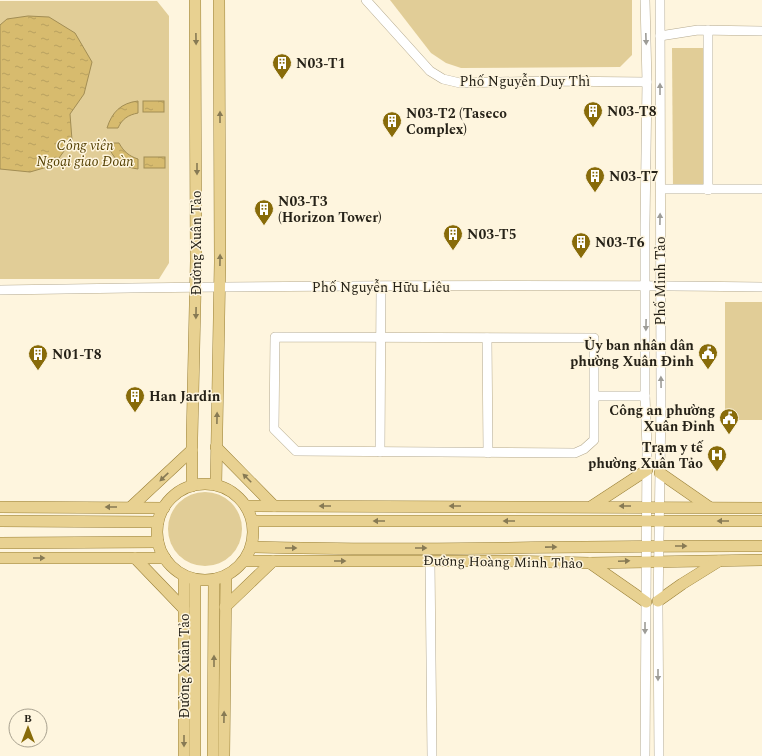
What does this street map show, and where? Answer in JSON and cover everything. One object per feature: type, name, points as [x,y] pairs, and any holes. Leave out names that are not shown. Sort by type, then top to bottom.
[{"type":"main road","name":"Đường Xuân Tảo","points":[[192,486],[197,132],[195,0]]},
{"type":"main road","name":"Đường Xuân Tảo","points":[[216,485],[220,171],[219,0]]},
{"type":"main road","points":[[216,447],[274,506]]},
{"type":"main road","points":[[131,507],[192,450]]},
{"type":"main road","points":[[592,507],[647,470]]},
{"type":"main road","points":[[660,474],[710,507]]},
{"type":"main road","points":[[210,484],[216,485],[226,488],[239,497],[249,510],[254,525],[252,547],[245,561],[239,568],[226,576],[214,580],[190,578],[180,574],[168,564],[160,550],[156,534],[158,522],[166,503],[178,492],[192,486],[210,484]]},
{"type":"main road","points":[[246,506],[762,508]]},
{"type":"main road","points":[[0,507],[164,508]]},
{"type":"main road","points":[[592,507],[592,521]]},
{"type":"main road","points":[[0,521],[158,522]]},
{"type":"main road","points":[[253,521],[762,521]]},
{"type":"main road","points":[[0,543],[158,542]]},
{"type":"main road","points":[[658,604],[682,584],[721,560],[721,546]]},
{"type":"main road","name":"Đường Hoàng Minh Thảo","points":[[252,547],[503,548],[762,546]]},
{"type":"main road","points":[[503,548],[503,561]]},
{"type":"main road","points":[[0,558],[165,558]]},
{"type":"main road","points":[[136,558],[184,609]]},
{"type":"main road","name":"Đường Hoàng Minh Thảo","points":[[245,561],[503,561],[590,563],[762,560]]},
{"type":"main road","points":[[225,606],[273,561]]},
{"type":"main road","points":[[590,563],[646,602]]},
{"type":"main road","points":[[224,756],[226,576]]},
{"type":"main road","name":"Đường Xuân Tảo","points":[[184,756],[184,609],[190,578]]},
{"type":"main road","name":"Đường Xuân Tảo","points":[[190,578],[195,756]]},
{"type":"main road","points":[[213,756],[214,580]]},
{"type":"street","name":"Phố Nguyễn Duy Thì","points":[[366,0],[430,71],[443,79],[460,82],[647,82]]},
{"type":"street","name":"Phố Minh Tảo","points":[[645,0],[647,82],[645,286],[647,470],[645,756]]},
{"type":"street","name":"Phố Minh Tảo","points":[[659,756],[658,604],[661,402],[659,286],[661,190],[660,0]]},
{"type":"street","points":[[660,36],[698,30],[762,31]]},
{"type":"street","points":[[708,30],[708,190]]},
{"type":"street","points":[[661,190],[762,189]]},
{"type":"street","name":"Phố Nguyễn Hữu Liêu","points":[[0,290],[196,287],[762,287]]},
{"type":"street","points":[[380,452],[381,287]]},
{"type":"street","points":[[275,337],[487,338],[594,338],[594,440],[584,449],[575,453],[296,451],[274,429],[275,337]]},
{"type":"street","points":[[487,338],[488,453]]},
{"type":"street","points":[[595,396],[645,396]]},
{"type":"street","points":[[430,561],[432,756]]},
{"type":"green space","points":[[390,0],[632,0],[632,55],[620,67],[461,68],[446,63],[431,53]]},
{"type":"green space","name":"Công viên Ngoại giao Đoàn","points":[[0,1],[157,1],[169,16],[169,263],[159,279],[0,279]]},
{"type":"green space","points":[[672,48],[704,48],[705,189],[673,189]]},
{"type":"green space","points":[[725,302],[762,302],[762,420],[725,420]]},
{"type":"green space","points":[[205,492],[219,495],[231,503],[239,515],[242,529],[239,543],[231,555],[219,563],[205,566],[191,563],[179,555],[171,543],[168,529],[171,515],[179,503],[191,495]]},
{"type":"water","points":[[28,16],[49,17],[75,33],[92,62],[84,94],[70,114],[72,140],[54,165],[30,172],[0,169],[0,25],[7,19]]},
{"type":"water","points":[[138,101],[138,113],[126,118],[121,122],[118,128],[107,128],[109,122],[118,109],[132,102]]},
{"type":"water","points":[[143,101],[164,101],[164,112],[143,112]]},
{"type":"water","points":[[107,143],[119,143],[127,153],[138,159],[138,169],[122,164],[118,161],[112,154]]},
{"type":"water","points":[[144,157],[165,157],[165,168],[144,168]]},
{"type":"place","name":"N03-T1","points":[[282,80]]},
{"type":"place","name":"N03-T8","points":[[593,128]]},
{"type":"place","name":"N03-T2 (Taseco Complex)","points":[[392,138]]},
{"type":"place","name":"N03-T7","points":[[595,193]]},
{"type":"place","name":"N03-T3 (Horizon Tower)","points":[[264,226]]},
{"type":"place","name":"N03-T5","points":[[453,251]]},
{"type":"place","name":"N03-T6","points":[[581,259]]},
{"type":"place","name":"Ủy ban nhân dân phường Xuân Đỉnh","points":[[708,370]]},
{"type":"place","name":"N01-T8","points":[[38,371]]},
{"type":"place","name":"Han Jardin","points":[[135,413]]},
{"type":"place","name":"Công an phường Xuân Đỉnh","points":[[729,435]]},
{"type":"place","name":"Trạm y tế phường Xuân Tảo","points":[[717,472]]}]
